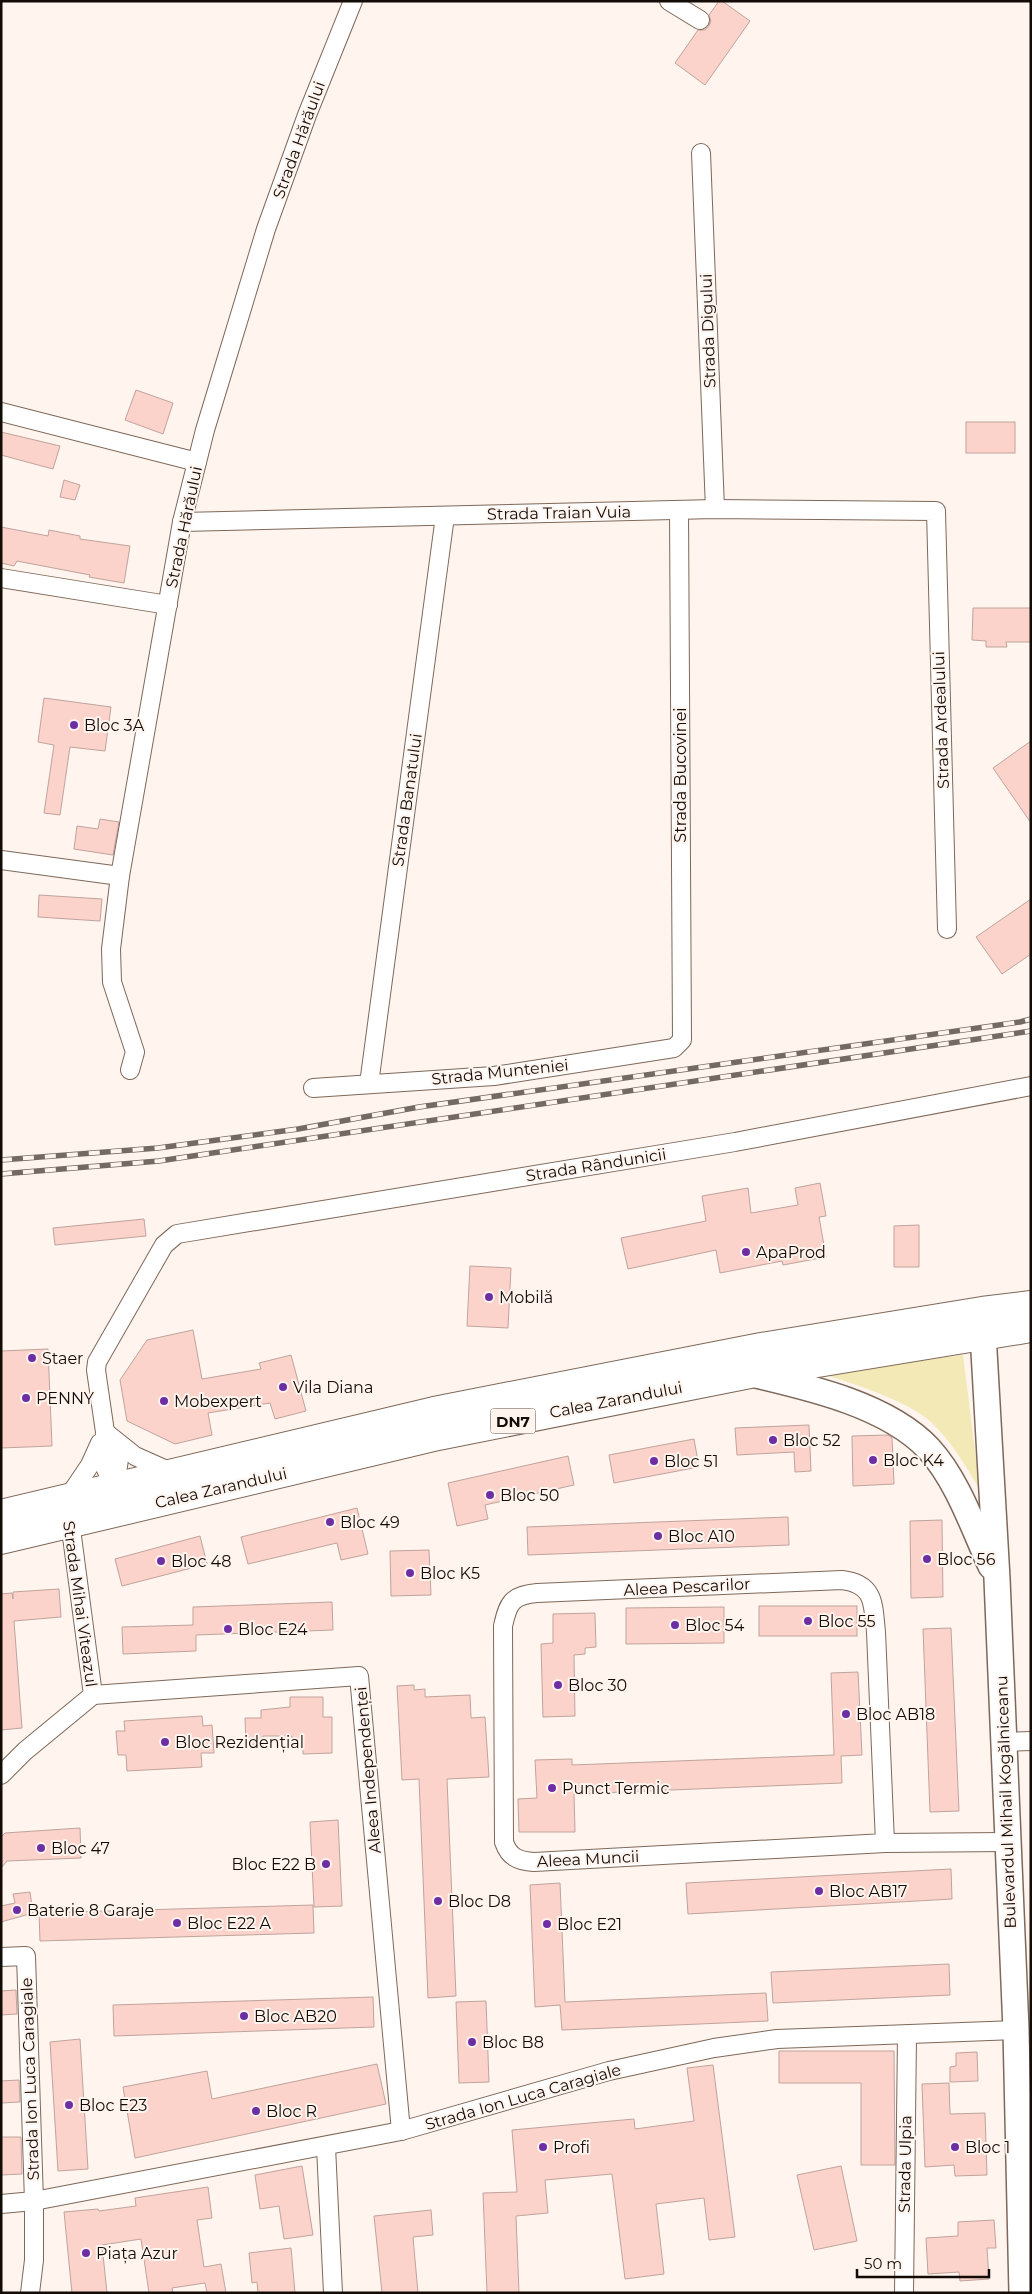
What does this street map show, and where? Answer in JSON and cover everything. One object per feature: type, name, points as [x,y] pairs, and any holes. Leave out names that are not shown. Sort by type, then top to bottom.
[{"type":"main road","name":"Calea Zarandului","points":[[1,1540],[68,1512],[117,1500],[750,1374],[982,1323],[1031,1305]]},
{"type":"main road","name":"Calea Zarandului","points":[[117,1500],[174,1473],[434,1411],[761,1347],[982,1323],[1031,1328]]},
{"type":"main road","name":"Calea Zarandului","points":[[1,1514],[68,1512]]},
{"type":"street","name":"Strada Hărăului","points":[[130,1070],[134,1058],[134,1047],[117,1000],[110,969],[120,876],[182,522],[205,430],[266,229],[307,115],[353,1]]},
{"type":"street","points":[[669,1],[700,20]]},
{"type":"street","name":"Strada Digului","points":[[701,153],[715,509]]},
{"type":"street","points":[[1,412],[197,462]]},
{"type":"street","name":"Strada Traian Vuia","points":[[182,522],[715,509],[936,511]]},
{"type":"street","name":"Strada Bucovinei","points":[[679,511],[682,1040]]},
{"type":"street","name":"Strada Ardealului","points":[[936,511],[947,929]]},
{"type":"street","name":"Strada Banatului","points":[[369,1084],[446,516]]},
{"type":"street","points":[[1,578],[168,605]]},
{"type":"street","points":[[1,860],[120,876]]},
{"type":"street","name":"Strada Munteniei","points":[[313,1088],[494,1076],[674,1048],[682,1040]]},
{"type":"street","name":"Strada Rândunicii","points":[[105,1432],[96,1370],[97,1362],[164,1245],[172,1237],[184,1232],[734,1142],[1031,1086]]},
{"type":"street","name":"Bulevardul Mihail Kogălniceanu","points":[[982,1323],[997,1579],[1016,2030],[1025,2123],[1022,2293]]},
{"type":"street","points":[[750,1374],[816,1390],[845,1400],[872,1411],[915,1436],[929,1449],[950,1479],[997,1579]]},
{"type":"street","points":[[105,1432],[135,1456],[174,1473]]},
{"type":"street","points":[[105,1432],[119,1459],[117,1500]]},
{"type":"street","name":"Strada Mihai Viteazul","points":[[1,1775],[25,1751],[93,1695],[68,1512],[105,1432]]},
{"type":"street","name":"Aleea Pescarilor","points":[[506,1609],[513,1600],[524,1594],[853,1581],[869,1592],[874,1606],[885,1843]]},
{"type":"street","name":"Aleea Muncii","points":[[506,1609],[503,1626],[504,1842],[507,1851],[514,1859],[534,1862],[885,1843],[1008,1842]]},
{"type":"street","name":"Aleea Independenței","points":[[93,1695],[359,1676],[401,2131]]},
{"type":"street","points":[[1004,1742],[1031,1741]]},
{"type":"street","name":"Strada Ion Luca Caragiale","points":[[1,1957],[26,1956],[34,2201]]},
{"type":"street","name":"Strada Ion Luca Caragiale","points":[[1,2204],[34,2201],[326,2147],[401,2131],[609,2071],[714,2048],[777,2039],[1016,2030]]},
{"type":"street","name":"Strada Ulpia","points":[[904,2293],[907,2035]]},
{"type":"street","points":[[326,2147],[333,2293]]},
{"type":"street","points":[[30,2293],[34,2260],[34,2201]]},
{"type":"shaded area","points":[[963,1355],[980,1490],[952,1446],[938,1429],[921,1414],[893,1399],[819,1373]]},
{"type":"building","points":[[719,1],[722,1],[750,21],[705,85],[675,63],[698,30],[705,30],[709,26],[711,21],[709,15]]},
{"type":"building","points":[[136,390],[173,403],[163,434],[125,420]]},
{"type":"building","points":[[966,422],[1015,422],[1015,453],[966,453]]},
{"type":"building","points":[[1,432],[60,446],[53,469],[1,455]]},
{"type":"building","points":[[64,480],[80,485],[75,500],[60,497]]},
{"type":"building","points":[[1,527],[48,536],[49,530],[80,536],[80,539],[130,546],[124,583],[17,561],[14,566],[1,563]]},
{"type":"building","points":[[973,608],[1031,608],[1031,642],[1006,642],[1007,647],[986,647],[986,641],[972,640]]},
{"type":"building","name":"Bloc 3A","points":[[44,698],[111,707],[105,751],[70,747],[60,815],[44,813],[54,745],[38,742]]},
{"type":"building","points":[[1031,741],[1031,823],[993,768]]},
{"type":"building","points":[[100,819],[119,822],[113,855],[74,849],[77,826],[98,829]]},
{"type":"building","points":[[39,895],[102,899],[100,921],[38,917]]},
{"type":"building","points":[[1031,899],[1031,954],[1002,974],[976,937]]},
{"type":"building","points":[[820,1183],[826,1216],[819,1217],[826,1257],[783,1265],[782,1261],[720,1273],[716,1250],[628,1269],[621,1238],[706,1221],[702,1196],[748,1188],[751,1213],[798,1205],[795,1188]]},
{"type":"building","points":[[144,1219],[146,1236],[55,1245],[53,1228]]},
{"type":"building","points":[[919,1225],[919,1267],[894,1267],[894,1226]]},
{"type":"building","name":"Mobilă","points":[[470,1266],[511,1268],[508,1328],[467,1326]]},
{"type":"building","name":"Mobexpert","points":[[193,1330],[202,1379],[261,1369],[259,1363],[291,1355],[306,1411],[275,1419],[270,1403],[208,1413],[212,1435],[175,1444],[127,1421],[120,1380],[147,1340]]},
{"type":"building","name":"PENNY","points":[[48,1349],[52,1446],[1,1448],[1,1351]]},
{"type":"building","name":"Bloc 52","points":[[809,1425],[811,1471],[795,1472],[794,1452],[737,1455],[735,1428]]},
{"type":"building","name":"Bloc K4","points":[[888,1435],[892,1438],[894,1484],[853,1486],[852,1436]]},
{"type":"building","name":"Bloc 51","points":[[694,1439],[699,1467],[614,1483],[609,1455]]},
{"type":"building","name":"Bloc 50","points":[[568,1456],[574,1485],[485,1505],[488,1519],[457,1526],[448,1483]]},
{"type":"building","name":"Bloc 49","points":[[357,1508],[368,1554],[341,1560],[337,1543],[248,1564],[241,1537]]},
{"type":"building","name":"Bloc A10","points":[[788,1517],[789,1545],[528,1555],[527,1527]]},
{"type":"building","name":"Bloc 56","points":[[942,1520],[943,1597],[911,1598],[910,1521]]},
{"type":"building","name":"Bloc 48","points":[[200,1536],[207,1564],[122,1586],[115,1559]]},
{"type":"building","name":"Bloc K5","points":[[429,1550],[431,1595],[391,1596],[390,1551]]},
{"type":"building","points":[[59,1589],[61,1617],[14,1621],[22,1728],[1,1730],[1,1594],[12,1593],[13,1599],[13,1592]]},
{"type":"building","name":"Bloc E24","points":[[332,1602],[333,1630],[196,1635],[196,1651],[123,1654],[122,1627],[193,1625],[193,1607]]},
{"type":"building","name":"Bloc 55","points":[[759,1606],[857,1606],[857,1636],[759,1636]]},
{"type":"building","name":"Bloc 54","points":[[724,1607],[724,1643],[626,1644],[626,1608]]},
{"type":"building","name":"Bloc 30","points":[[595,1613],[596,1647],[585,1648],[585,1654],[574,1655],[575,1716],[543,1717],[541,1644],[553,1643],[553,1614]]},
{"type":"building","points":[[951,1628],[959,1811],[930,1812],[923,1629]]},
{"type":"building","name":"Bloc AB18","points":[[858,1672],[862,1755],[841,1756],[842,1783],[574,1794],[575,1832],[519,1832],[518,1799],[537,1798],[535,1760],[572,1759],[572,1765],[834,1755],[831,1673]]},
{"type":"building","points":[[414,1685],[414,1690],[425,1689],[425,1697],[470,1695],[471,1718],[485,1717],[489,1777],[447,1779],[456,1996],[428,1998],[419,1779],[402,1780],[397,1686]]},
{"type":"building","points":[[290,1697],[323,1697],[323,1717],[332,1717],[332,1753],[303,1754],[303,1741],[292,1741],[292,1736],[263,1736],[263,1744],[246,1745],[245,1718],[261,1718],[261,1710],[290,1707]]},
{"type":"building","name":"Bloc Rezidențial","points":[[202,1716],[203,1726],[212,1725],[214,1753],[201,1753],[202,1767],[127,1771],[126,1755],[118,1755],[116,1731],[125,1731],[124,1721]]},
{"type":"building","name":"Bloc E22 B","points":[[338,1820],[342,1906],[314,1907],[310,1822]]},
{"type":"building","name":"Bloc 47","points":[[80,1828],[81,1858],[7,1861],[1,1868],[1,1837],[5,1833]]},
{"type":"building","name":"Bloc AB17","points":[[951,1869],[952,1899],[688,1914],[686,1883]]},
{"type":"building","name":"Bloc E21","points":[[560,1883],[565,2002],[766,1993],[768,2021],[562,2030],[560,2005],[535,2007],[530,1885]]},
{"type":"building","name":"Baterie 8 Garaje","points":[[30,1892],[33,1913],[1,1922],[1,1906],[15,1903],[13,1894]]},
{"type":"building","name":"Bloc E22 A","points":[[313,1905],[314,1933],[40,1941],[39,1913]]},
{"type":"building","points":[[949,1964],[950,1995],[773,2003],[771,1972]]},
{"type":"building","points":[[16,1990],[17,2014],[1,2015],[1,1991]]},
{"type":"building","name":"Bloc AB20","points":[[373,1997],[374,2027],[114,2036],[113,2005]]},
{"type":"building","name":"Bloc B8","points":[[486,2001],[489,2082],[459,2083],[456,2002]]},
{"type":"building","name":"Bloc E23","points":[[80,2039],[88,2169],[58,2171],[50,2042]]},
{"type":"building","points":[[779,2051],[894,2051],[895,2165],[861,2165],[861,2083],[779,2083]]},
{"type":"building","points":[[977,2052],[978,2081],[950,2082],[950,2067],[956,2066],[956,2053]]},
{"type":"building","name":"Bloc R","points":[[377,2064],[386,2104],[135,2158],[123,2087],[207,2071],[212,2099]]},
{"type":"building","points":[[713,2065],[735,2237],[709,2240],[704,2198],[656,2204],[664,2274],[625,2279],[612,2174],[545,2180],[548,2213],[516,2216],[519,2293],[487,2293],[483,2193],[517,2192],[512,2130],[634,2119],[635,2129],[694,2121],[687,2068]]},
{"type":"building","points":[[19,2080],[20,2102],[1,2103],[1,2081]]},
{"type":"building","name":"Bloc 1","points":[[949,2083],[950,2114],[985,2113],[987,2175],[955,2176],[954,2165],[925,2167],[922,2084]]},
{"type":"building","points":[[1,2137],[21,2137],[22,2174],[1,2175]]},
{"type":"building","points":[[302,2166],[313,2235],[284,2239],[279,2206],[260,2209],[255,2175]]},
{"type":"building","points":[[841,2166],[857,2241],[814,2250],[797,2175]]},
{"type":"building","points":[[208,2187],[212,2218],[197,2220],[204,2267],[221,2264],[226,2293],[207,2293],[205,2283],[172,2288],[173,2293],[149,2293],[141,2239],[102,2245],[107,2293],[72,2293],[64,2212],[98,2209],[99,2211],[136,2206],[135,2198]]},
{"type":"building","points":[[431,2210],[433,2235],[413,2237],[418,2293],[382,2293],[374,2216]]},
{"type":"building","points":[[994,2220],[996,2248],[987,2248],[989,2279],[960,2281],[959,2272],[928,2274],[926,2238],[958,2236],[958,2222]]},
{"type":"building","points":[[291,2248],[295,2293],[258,2293],[257,2282],[252,2283],[249,2253]]},
{"type":"railway","points":[[1,1160],[158,1148],[298,1129],[419,1107],[1031,1019]]},
{"type":"railway","points":[[1,1174],[159,1161],[1031,1031]]},
{"type":"place","name":"Bloc 3A","points":[[74,725]]},
{"type":"place","name":"ApaProd","points":[[746,1252]]},
{"type":"place","name":"Mobilă","points":[[489,1297]]},
{"type":"place","name":"Staer","points":[[32,1358]]},
{"type":"place","name":"Vila Diana","points":[[283,1387]]},
{"type":"place","name":"PENNY","points":[[26,1398]]},
{"type":"place","name":"Mobexpert","points":[[164,1401]]},
{"type":"place","name":"Bloc 52","points":[[773,1440]]},
{"type":"place","name":"Bloc K4","points":[[873,1460]]},
{"type":"place","name":"Bloc 51","points":[[654,1461]]},
{"type":"place","name":"Bloc 50","points":[[490,1495]]},
{"type":"place","name":"Bloc 49","points":[[330,1522]]},
{"type":"place","name":"Bloc A10","points":[[658,1536]]},
{"type":"place","name":"Bloc 56","points":[[927,1559]]},
{"type":"place","name":"Bloc 48","points":[[161,1561]]},
{"type":"place","name":"Bloc K5","points":[[410,1573]]},
{"type":"place","name":"Bloc 55","points":[[808,1621]]},
{"type":"place","name":"Bloc 54","points":[[675,1625]]},
{"type":"place","name":"Bloc E24","points":[[228,1629]]},
{"type":"place","name":"Bloc 30","points":[[558,1685]]},
{"type":"place","name":"Bloc AB18","points":[[846,1714]]},
{"type":"place","name":"Bloc Rezidențial","points":[[165,1742]]},
{"type":"place","name":"Punct Termic","points":[[552,1788]]},
{"type":"place","name":"Bloc 47","points":[[41,1848]]},
{"type":"place","name":"Bloc E22 B","points":[[326,1864]]},
{"type":"place","name":"Bloc AB17","points":[[819,1891]]},
{"type":"place","name":"Bloc D8","points":[[438,1901]]},
{"type":"place","name":"Baterie 8 Garaje","points":[[17,1910]]},
{"type":"place","name":"Bloc E22 A","points":[[177,1923]]},
{"type":"place","name":"Bloc E21","points":[[547,1924]]},
{"type":"place","name":"Bloc AB20","points":[[244,2016]]},
{"type":"place","name":"Bloc B8","points":[[472,2042]]},
{"type":"place","name":"Bloc E23","points":[[69,2105]]},
{"type":"place","name":"Bloc R","points":[[256,2111]]},
{"type":"place","name":"Profi","points":[[543,2147]]},
{"type":"place","name":"Bloc 1","points":[[955,2147]]},
{"type":"place","name":"Piața Azur","points":[[86,2253]]}]
